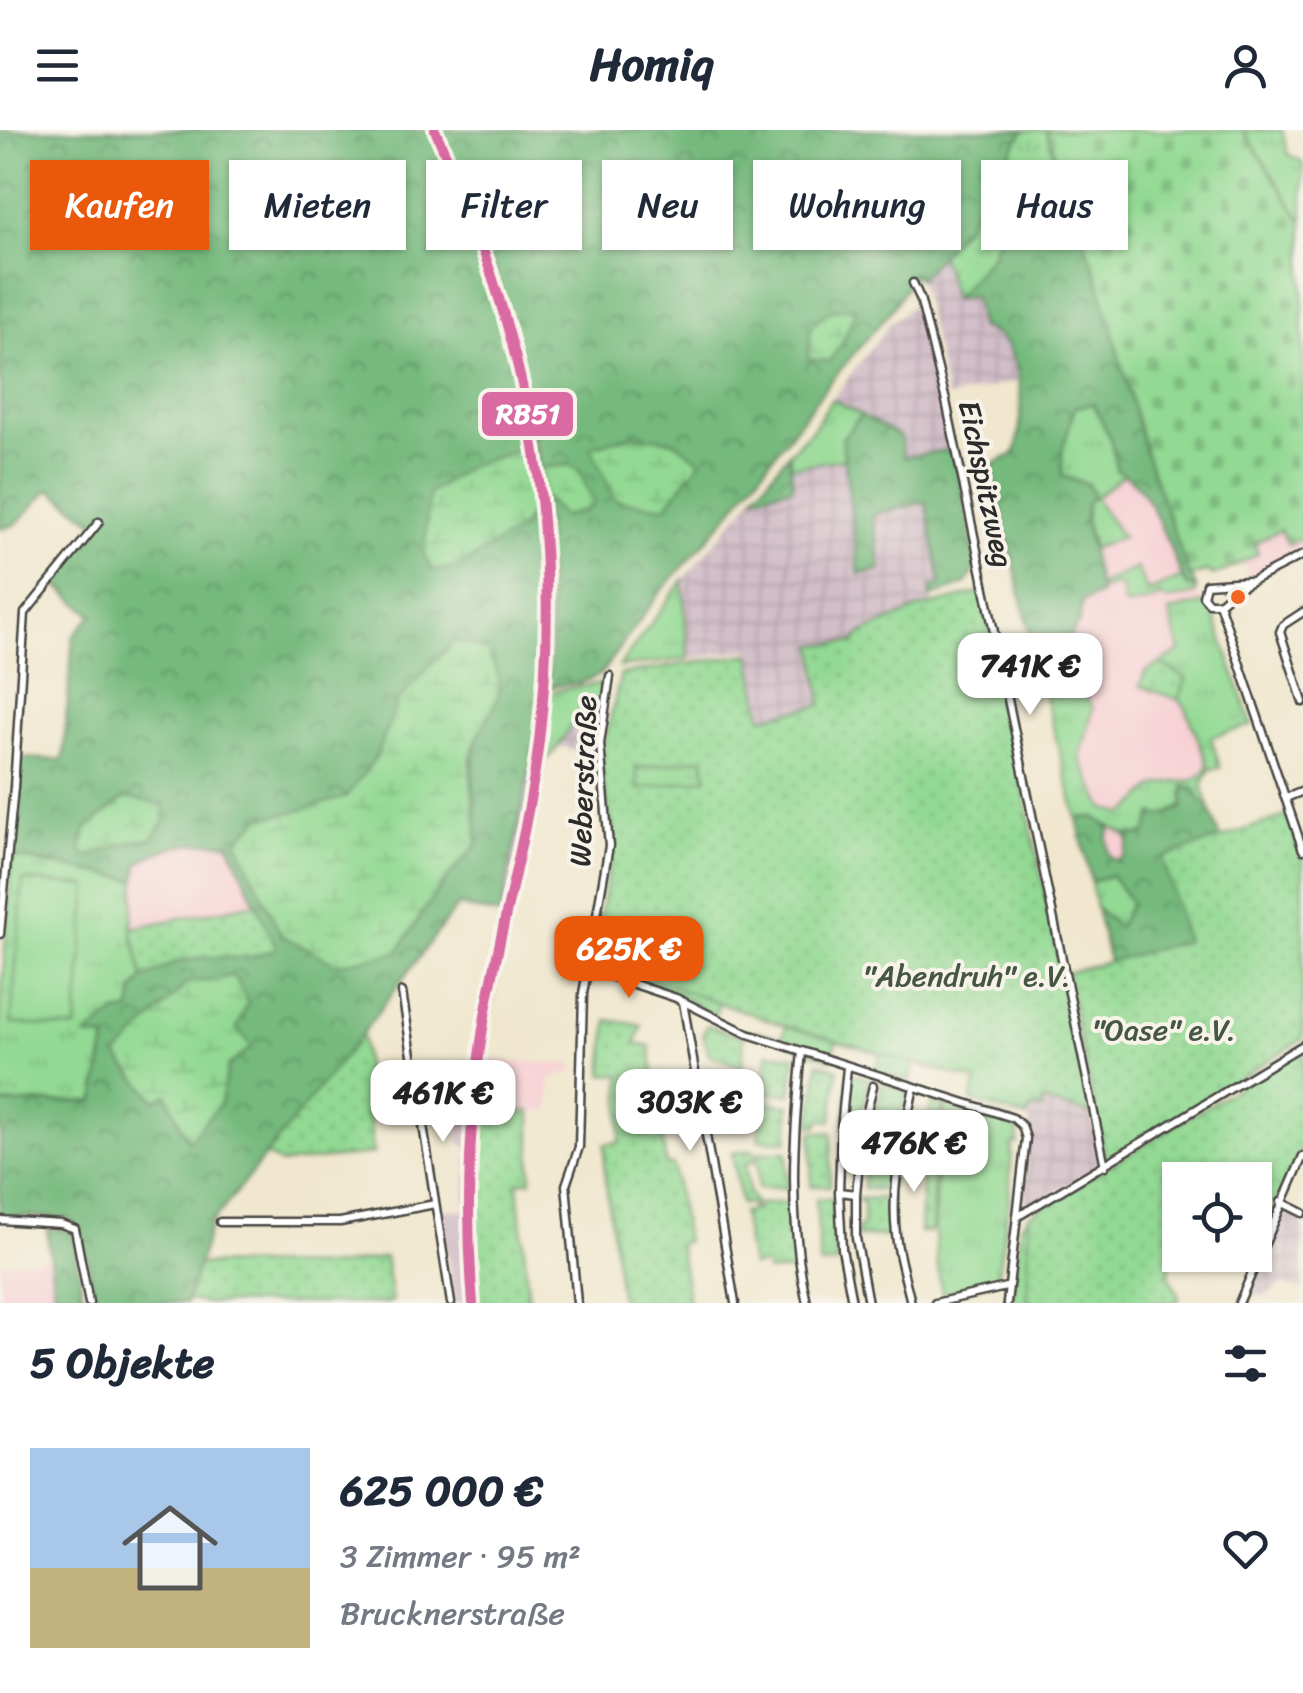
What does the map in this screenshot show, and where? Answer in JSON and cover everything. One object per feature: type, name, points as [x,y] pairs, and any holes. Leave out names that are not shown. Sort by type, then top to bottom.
[{"type":"street","name":"Eichspitzweg","points":[[913,284],[946,400],[1105,1166]]},
{"type":"street","points":[[0,934],[25,613],[98,522]]},
{"type":"street","points":[[1252,581],[1214,582],[1204,589],[1203,596],[1209,603],[1219,603],[1234,590],[1252,581],[1303,555]]},
{"type":"street","points":[[1219,603],[1303,850]]},
{"type":"street","points":[[1303,612],[1283,625],[1280,632],[1303,702]]},
{"type":"street","name":"Weberstraße","points":[[577,1303],[566,1186],[579,1148],[586,968],[609,846],[600,744],[610,676]]},
{"type":"street","points":[[1286,798],[1303,792]]},
{"type":"street","points":[[0,817],[11,820]]},
{"type":"street","points":[[586,968],[683,1001],[748,1034],[1012,1118],[1022,1126],[1026,1138],[1007,1303]]},
{"type":"street","points":[[402,992],[451,1303]]},
{"type":"street","points":[[683,1001],[735,1303]]},
{"type":"street","points":[[1017,1218],[1303,1045]]},
{"type":"street","points":[[802,1052],[794,1131],[793,1200],[807,1303]]},
{"type":"street","points":[[846,1067],[839,1192],[842,1247],[852,1302]]},
{"type":"street","points":[[868,1303],[857,1245],[856,1194],[862,1132],[874,1086]]},
{"type":"street","points":[[911,1303],[895,1222],[899,1153],[914,1087]]},
{"type":"street","points":[[841,1130],[862,1132]]},
{"type":"street","points":[[1239,1303],[1303,1156]]},
{"type":"street","points":[[839,1192],[856,1194]]},
{"type":"street","points":[[1281,1202],[1303,1213]]},
{"type":"street","points":[[220,1222],[340,1222],[435,1204]]},
{"type":"street","points":[[0,1220],[61,1224],[75,1229],[88,1303]]},
{"type":"street","points":[[842,1247],[857,1245]]},
{"type":"street","points":[[935,1303],[1006,1288]]},
{"type":"shaded area","points":[[940,253],[953,298],[973,295],[980,328],[992,330],[1013,352],[1018,381],[947,398],[919,279]]},
{"type":"shaded area","points":[[913,305],[944,402],[954,449],[904,458],[900,436],[832,399],[890,323]]},
{"type":"shaded area","points":[[1146,454],[1203,603],[1170,612],[1214,762],[1201,786],[1220,838],[1091,882],[1003,525]]},
{"type":"shaded area","points":[[844,459],[859,574],[881,570],[873,514],[926,502],[941,585],[931,588],[932,604],[860,634],[822,704],[761,717],[750,649],[688,659],[683,580],[754,496],[793,487],[791,467]]},
{"type":"shaded area","points":[[1281,530],[1289,545],[1301,539],[1303,551],[1249,577],[1243,564],[1255,543]]},
{"type":"shaded area","points":[[542,686],[548,687],[543,746],[483,1061],[473,1260],[478,1303],[455,1303],[440,1210],[465,1210],[468,1147],[459,1143],[463,1094],[469,1092],[534,751]]},
{"type":"shaded area","points":[[581,708],[598,710],[593,754],[559,746]]},
{"type":"shaded area","points":[[198,842],[229,843],[256,903],[132,928],[138,864],[156,851]]},
{"type":"shaded area","points":[[483,1061],[573,1064],[573,1073],[550,1077],[550,1111],[479,1112]]},
{"type":"shaded area","points":[[1043,1100],[1091,1114],[1103,1163],[1036,1204],[1029,1204],[1024,1199],[1031,1109]]},
{"type":"shaded area","points":[[1287,1207],[1303,1215],[1303,1290],[1282,1284],[1265,1296],[1250,1293],[1259,1272],[1272,1272],[1272,1242]]},
{"type":"shaded area","points":[[51,1258],[55,1303],[0,1303],[0,1263]]},
{"type":"green space","points":[[0,130],[432,130],[446,160],[426,160],[426,250],[483,250],[519,367],[534,450],[524,448],[522,527],[540,499],[546,648],[534,751],[500,915],[457,906],[362,1034],[211,1224],[186,1303],[93,1303],[87,1256],[75,1224],[67,1218],[0,1215],[0,1104],[95,1101],[106,1039],[86,1036],[116,1013],[131,1011],[134,990],[143,979],[176,962],[205,957],[247,958],[276,948],[229,843],[192,843],[159,852],[138,864],[136,880],[12,857],[20,758],[63,760],[73,636],[92,615],[53,582],[99,526],[50,489],[15,525],[0,529]],"holes":[[[398,701],[479,735],[473,763],[477,845],[434,896],[398,952],[281,935],[266,902],[260,818],[315,808],[345,797],[369,767]],[[124,798],[163,804],[151,839],[86,857],[87,828]],[[117,1056],[228,1066],[220,1104],[188,1141],[167,1094],[155,1100]]]},
{"type":"green space","points":[[437,130],[1024,130],[1006,160],[981,160],[981,200],[961,231],[961,160],[753,160],[753,250],[944,250],[919,279],[914,274],[892,309],[829,383],[726,518],[658,595],[600,675],[580,683],[548,687],[551,648],[544,497],[563,516],[569,465],[540,468],[514,337],[488,250],[582,250],[582,160],[451,160]],"holes":[[[856,309],[809,359],[811,326],[831,310]],[[633,435],[674,441],[700,461],[665,507],[591,447]]]},
{"type":"green space","points":[[1046,130],[1054,155],[1050,160],[1005,160],[1023,131]]},
{"type":"green space","points":[[1046,130],[1243,130],[1303,223],[1303,538],[1289,545],[1280,530],[1255,543],[1258,554],[1236,566],[1213,575],[1208,571],[1190,577],[1146,454],[1088,250],[1128,250],[1128,160],[1057,160]]},
{"type":"green space","points":[[1243,130],[1282,130],[1288,154],[1303,163],[1303,223]]},
{"type":"green space","points":[[981,200],[981,250],[993,250],[954,299],[940,253],[961,250],[961,230]]},
{"type":"green space","points":[[993,250],[1088,250],[1146,454],[1196,588],[1187,586],[1140,489],[1117,471],[1110,438],[1093,404],[1075,407],[1062,451],[1062,476],[1088,484],[1094,497],[1087,502],[1085,520],[1100,594],[1082,602],[1080,620],[1062,651],[1036,661],[991,465],[1015,454],[1020,420],[1019,381],[1007,346],[980,328],[973,295],[954,299]]},
{"type":"green space","points":[[856,308],[843,342],[829,361],[808,359],[811,326],[831,310]]},
{"type":"green space","points":[[832,399],[861,415],[842,439],[844,459],[791,467],[789,453],[813,429]]},
{"type":"green space","points":[[1093,404],[1111,438],[1114,458],[1125,473],[1095,498],[1122,537],[1093,549],[1085,520],[1087,502],[1094,497],[1088,484],[1062,476],[1062,451],[1075,407]]},
{"type":"green space","points":[[861,415],[900,436],[904,457],[954,449],[977,566],[966,584],[932,597],[931,587],[941,584],[926,502],[873,514],[881,570],[859,574],[842,439]]},
{"type":"green space","points":[[633,435],[674,441],[701,461],[665,507],[615,500],[591,447]]},
{"type":"green space","points":[[524,448],[534,450],[540,499],[522,527],[458,568],[433,570],[424,556],[429,494],[469,466]]},
{"type":"green space","points":[[789,453],[793,487],[754,496]]},
{"type":"green space","points":[[569,465],[579,470],[594,504],[563,516],[544,497],[540,468]]},
{"type":"green space","points":[[1137,568],[1148,592],[1182,577],[1187,586],[1196,588],[1195,594],[1168,600],[1159,596],[1125,606],[1121,588],[1116,584],[1103,590],[1100,584]]},
{"type":"green space","points":[[683,580],[688,659],[619,667]]},
{"type":"green space","name":"\"Abendruh\" e.V.","points":[[982,592],[1091,1114],[1043,1101],[1042,1109],[1031,1109],[1027,1118],[971,1101],[977,1081],[786,1026],[592,958],[612,850],[613,830],[601,775],[604,744],[621,674],[751,654],[762,717],[822,705],[814,645],[854,642],[860,634],[917,609]],"holes":[[[704,758],[707,778],[639,789],[636,768]]]},
{"type":"green space","points":[[1203,603],[1217,613],[1214,615],[1252,725],[1211,737],[1220,768],[1210,769],[1202,786],[1208,804],[1173,811],[1145,835],[1126,835],[1094,817],[1077,818],[1036,661],[1062,651],[1055,673],[1093,708],[1080,758],[1104,808],[1125,814],[1152,789],[1164,783],[1193,780],[1208,765],[1186,708],[1179,700],[1186,678],[1160,664],[1180,651],[1169,612]]},
{"type":"green space","points":[[454,641],[487,649],[499,678],[497,698],[471,759],[477,845],[434,896],[398,952],[337,964],[281,935],[237,841],[260,818],[346,797],[376,757],[398,701]]},
{"type":"green space","points":[[1160,664],[1186,678],[1179,700],[1140,686],[1145,672]]},
{"type":"green space","points":[[602,683],[598,710],[581,708],[559,746],[539,768],[548,692]]},
{"type":"green space","points":[[704,757],[707,778],[639,790],[636,769]]},
{"type":"green space","points":[[1184,786],[1194,787],[1201,802],[1208,804],[1220,838],[1163,858],[1186,941],[1109,962],[1096,908],[1118,927],[1131,903],[1111,875],[1091,882],[1077,818],[1094,817],[1111,829],[1107,838],[1109,855],[1117,861],[1124,856],[1129,842],[1126,835],[1145,835],[1153,814],[1161,816],[1183,808]]},
{"type":"green space","points":[[125,798],[164,804],[164,822],[152,839],[133,841],[86,857],[81,850],[87,828]]},
{"type":"green space","name":"\"Oase\" e.V.","points":[[1288,815],[1303,860],[1303,1039],[1106,1161],[1066,973],[1186,941],[1163,858]]},
{"type":"green space","points":[[12,857],[136,880],[132,928],[143,979],[134,990],[131,1011],[88,1036],[106,1038],[95,1101],[0,1104],[0,1012]]},
{"type":"green space","points":[[1111,875],[1131,903],[1118,927],[1096,908],[1091,882]]},
{"type":"green space","points":[[23,880],[88,886],[76,1029],[11,1023]]},
{"type":"green space","points":[[256,903],[277,949],[247,958],[205,957],[176,962],[143,979],[132,928]]},
{"type":"green space","points":[[592,958],[719,1003],[715,1015],[680,996],[599,968]]},
{"type":"green space","points":[[234,976],[248,1002],[237,1028],[252,1047],[228,1066],[220,1104],[188,1141],[167,1094],[156,1100],[117,1056],[187,983]]},
{"type":"green space","points":[[608,1020],[642,1025],[636,1043],[650,1046],[666,1165],[673,1165],[686,1242],[679,1243],[689,1303],[621,1303],[604,1168],[605,1144],[620,1142],[621,1075],[603,1074]]},
{"type":"green space","points":[[707,1025],[744,1037],[742,1067],[709,1055],[703,1034]]},
{"type":"green space","points":[[786,1026],[837,1039],[831,1059],[753,1030],[782,1038]]},
{"type":"green space","points":[[362,1034],[373,1154],[281,1164],[266,1155]]},
{"type":"green space","points":[[1303,1047],[1303,1145],[1272,1211],[1272,1162],[1162,1162],[1162,1272],[1169,1272],[1178,1303],[1028,1303],[1028,1216]]},
{"type":"green space","points":[[881,1051],[915,1062],[909,1081],[875,1071]]},
{"type":"green space","points":[[768,1053],[795,1056],[791,1094],[763,1092]]},
{"type":"green space","points":[[819,1063],[838,1069],[832,1121],[819,1120],[818,1126],[811,1126]]},
{"type":"green space","points":[[849,1073],[870,1079],[858,1124],[845,1121]]},
{"type":"green space","points":[[882,1083],[908,1091],[895,1146],[868,1139]]},
{"type":"green space","points":[[762,1102],[790,1105],[788,1141],[759,1140]]},
{"type":"green space","points":[[932,1102],[943,1104],[935,1155],[920,1153]]},
{"type":"green space","points":[[946,1103],[1013,1121],[1018,1144],[1012,1144],[1009,1200],[997,1279],[942,1293],[935,1198]]},
{"type":"green space","points":[[531,1111],[531,1181],[518,1182],[529,1303],[478,1303],[473,1260],[479,1112]]},
{"type":"green space","points":[[812,1132],[832,1132],[830,1186],[811,1186]]},
{"type":"green space","points":[[753,1150],[755,1161],[745,1164],[749,1193],[756,1204],[752,1208],[749,1203],[741,1204],[732,1153]]},
{"type":"green space","points":[[866,1151],[894,1153],[890,1191],[863,1188]]},
{"type":"green space","points":[[758,1152],[787,1152],[787,1188],[758,1188]]},
{"type":"green space","points":[[923,1161],[934,1162],[932,1232],[920,1232]]},
{"type":"green space","points":[[832,1198],[836,1264],[820,1265],[816,1199]]},
{"type":"green space","points":[[890,1198],[890,1236],[858,1237],[858,1227],[863,1227],[863,1203],[858,1199]]},
{"type":"green space","points":[[788,1202],[795,1270],[768,1272],[764,1264],[751,1266],[742,1213],[758,1209],[759,1204]]},
{"type":"green space","points":[[1028,1216],[1028,1303],[1012,1303],[1020,1227]]},
{"type":"green space","points":[[64,1229],[72,1234],[84,1303],[55,1303],[47,1230]]},
{"type":"green space","points":[[385,1257],[392,1301],[385,1303],[204,1303],[187,1299],[198,1264],[337,1266]]},
{"type":"transit line","name":"RB51","points":[[435,130],[467,205],[515,354],[542,503],[547,580],[539,741],[491,982],[475,1087],[469,1195],[473,1303]]}]
